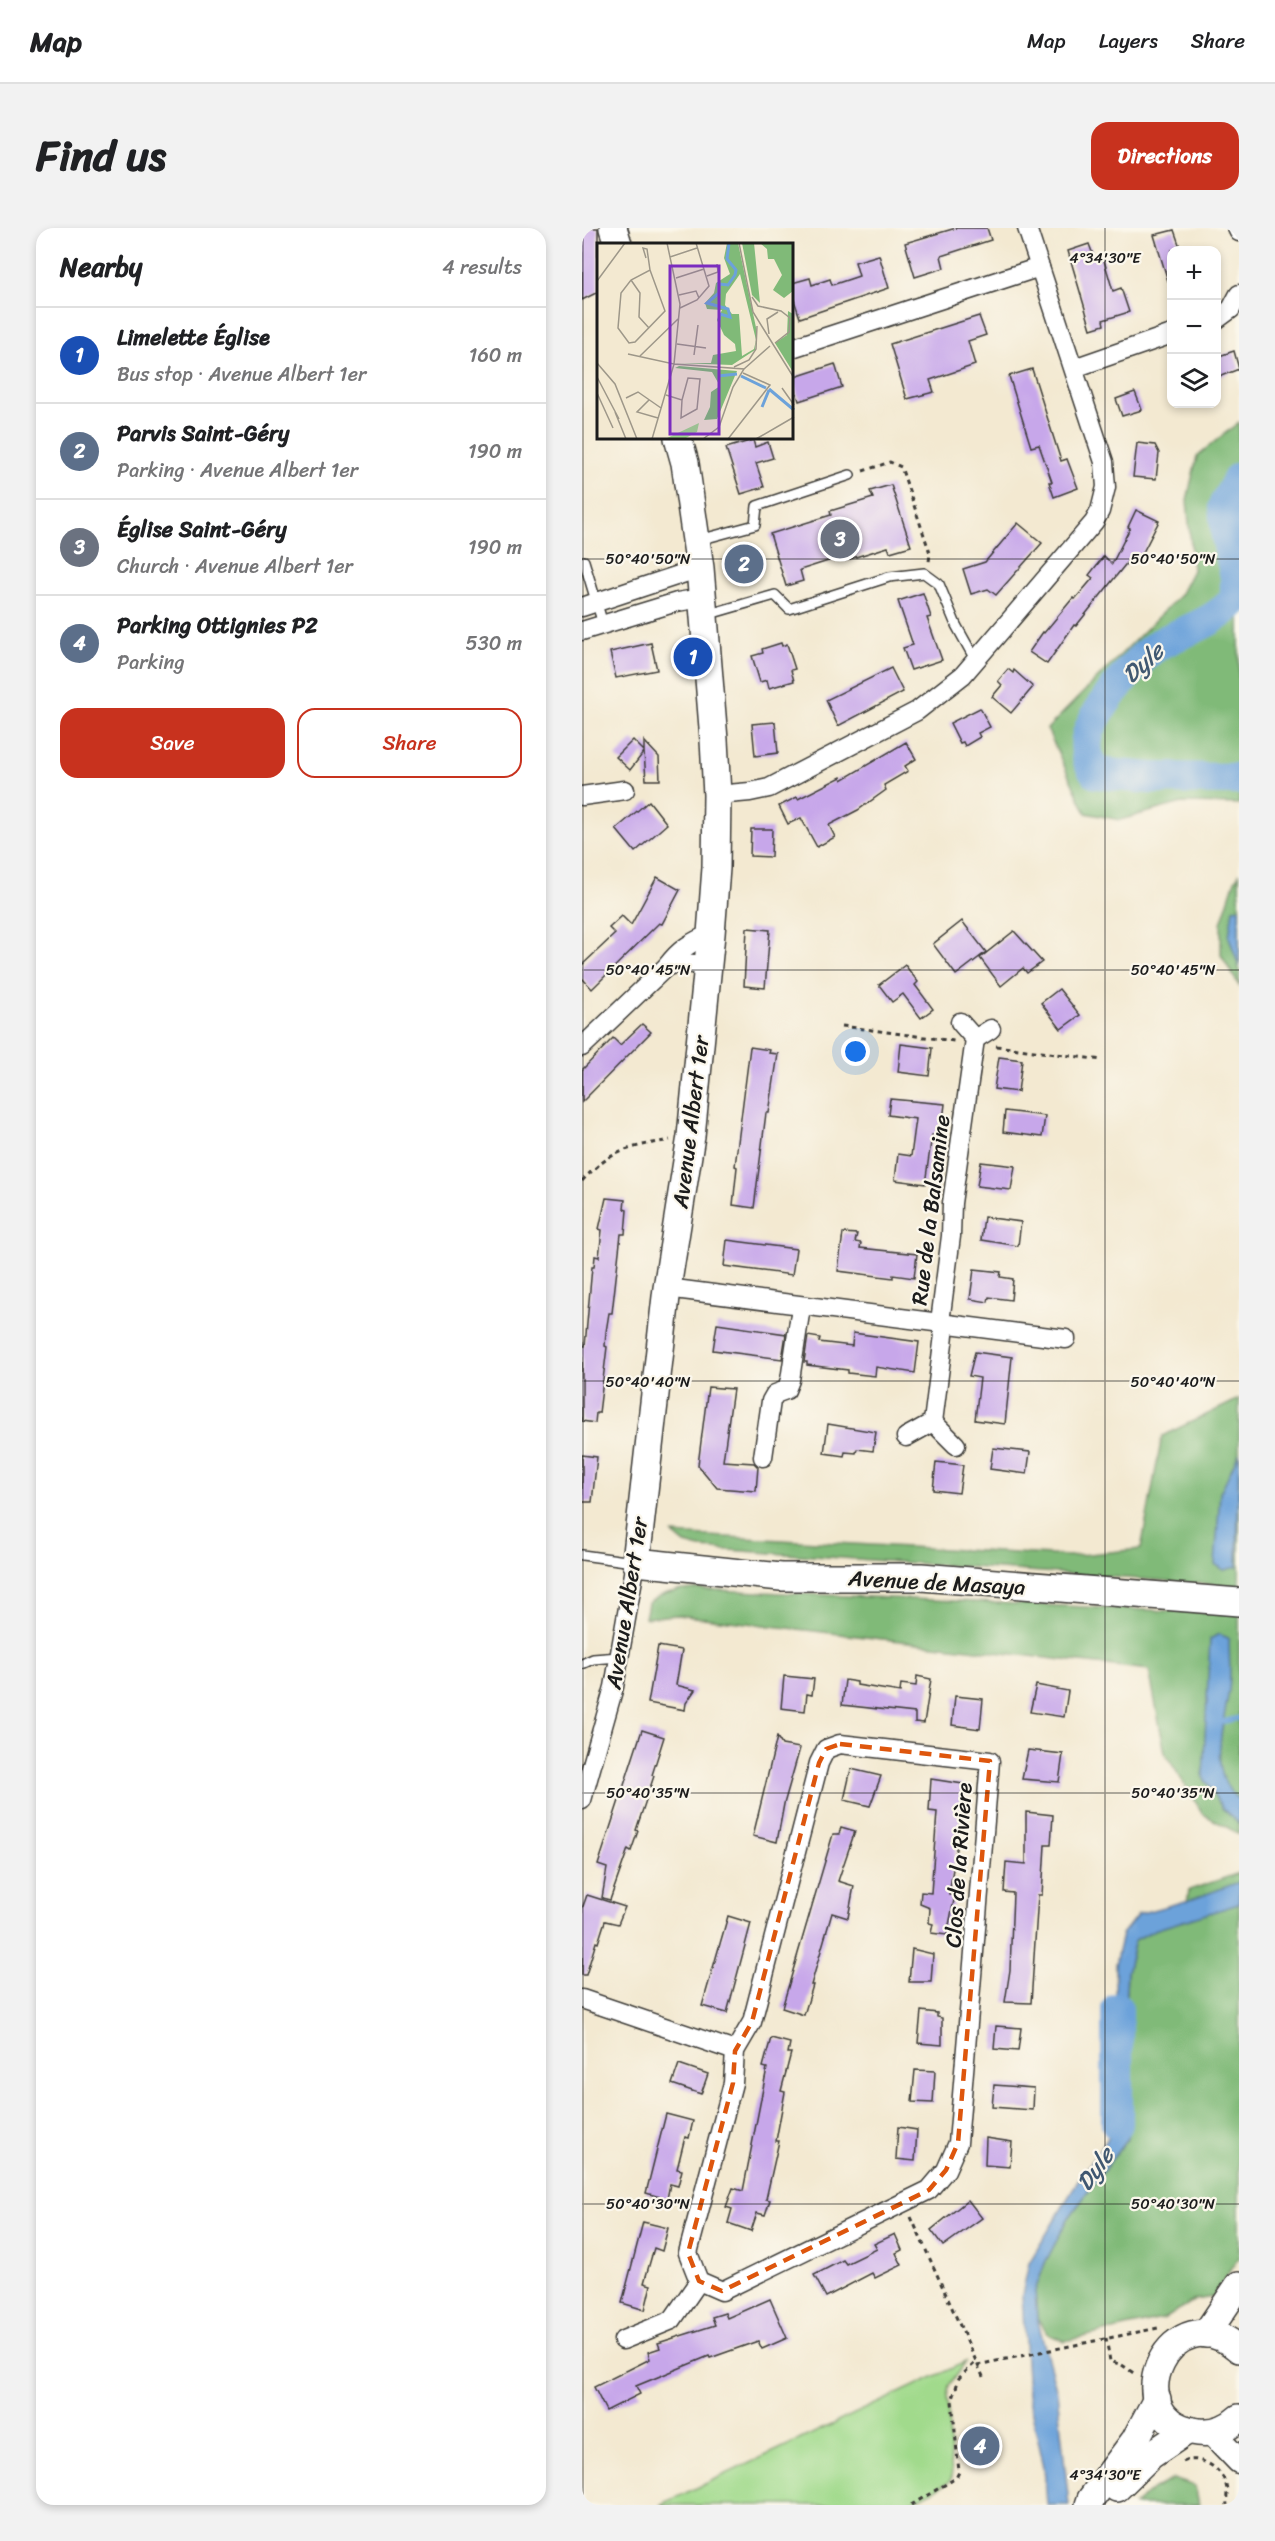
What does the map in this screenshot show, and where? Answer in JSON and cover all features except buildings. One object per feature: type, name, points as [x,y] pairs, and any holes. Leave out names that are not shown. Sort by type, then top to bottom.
[{"type":"main road","points":[[613,228],[618,243]]},
{"type":"main road","name":"Avenue Albert 1er","points":[[636,1562],[668,1288],[691,1136],[716,868],[717,795],[700,568],[685,463],[679,440]]},
{"type":"main road","name":"Avenue de Masaya","points":[[636,1562],[781,1577],[921,1577],[1239,1602]]},
{"type":"main road","points":[[1206,2334],[1239,2285]]},
{"type":"main road","points":[[1200,2431],[1167,2416],[1157,2399],[1156,2372],[1167,2351],[1182,2339],[1206,2334],[1223,2339],[1239,2349]]},
{"type":"main road","points":[[1089,2505],[1091,2499],[1135,2440],[1157,2399]]},
{"type":"main road","points":[[1101,2505],[1151,2455],[1200,2431],[1230,2426],[1239,2418]]},
{"type":"street","points":[[717,795],[769,788],[806,771],[917,711],[956,681],[976,661],[1077,543],[1100,511],[1106,487],[1104,462],[1027,228]]},
{"type":"street","points":[[1237,228],[1239,232]]},
{"type":"street","points":[[794,347],[1040,267]]},
{"type":"street","points":[[1221,316],[1231,309],[1239,294]]},
{"type":"street","points":[[1074,368],[1167,336]]},
{"type":"street","points":[[589,604],[700,568]]},
{"type":"street","points":[[582,631],[677,602],[703,607]]},
{"type":"street","points":[[582,796],[625,790]]},
{"type":"street","points":[[582,1047],[688,944],[711,934]]},
{"type":"street","points":[[666,966],[681,963],[708,965]]},
{"type":"street","points":[[960,1022],[975,1039],[992,1029]]},
{"type":"street","name":"Rue de la Balsamine","points":[[933,1422],[944,1335],[940,1322],[951,1236],[952,1203],[975,1039]]},
{"type":"street","points":[[668,1288],[1066,1339]]},
{"type":"street","points":[[763,1457],[771,1401],[774,1394],[786,1390],[790,1380],[801,1306]]},
{"type":"street","points":[[906,1437],[933,1422],[956,1445]]},
{"type":"street","name":"Avenue Albert 1er","points":[[582,1800],[614,1686],[636,1562]]},
{"type":"street","name":"Clos de la Rivière","points":[[840,1744],[990,1761],[958,2143],[946,2170],[929,2190],[722,2291],[699,2281],[688,2253],[733,2083],[735,2051],[752,2022],[819,1764],[826,1749],[840,1744]]},
{"type":"street","points":[[582,1999],[735,2051]]},
{"type":"street","points":[[623,2340],[672,2320],[699,2281]]},
{"type":"street","points":[[1200,2431],[1239,2461]]},
{"type":"lane","points":[[696,541],[755,525],[757,506],[850,475]]},
{"type":"lane","points":[[584,561],[589,604],[603,624]]},
{"type":"lane","points":[[703,607],[775,595],[789,609],[889,577],[924,573],[939,584],[956,626],[976,661]]},
{"type":"lane","points":[[582,1555],[636,1562]]},
{"type":"lane","points":[[582,1664],[593,1659],[619,1657]]},
{"type":"path","points":[[850,475],[890,462],[901,467],[930,553],[924,573]]},
{"type":"path","points":[[582,1181],[597,1165],[626,1148],[691,1136]]},
{"type":"path","points":[[904,2202],[985,2381]]},
{"type":"path","points":[[911,2505],[956,2478],[959,2472],[952,2401],[959,2378],[976,2363],[1014,2358],[1162,2328]]},
{"type":"path","points":[[1179,2464],[1189,2459],[1203,2460],[1220,2473],[1226,2485],[1227,2505]]},
{"type":"highlighted area","points":[[840,1744],[990,1761],[958,2143],[946,2170],[929,2190],[722,2291],[699,2281],[688,2253],[733,2083],[735,2051],[752,2022],[819,1763],[826,1749]]},
{"type":"green space","points":[[1239,422],[1239,804],[1182,803],[1120,820],[1086,813],[1047,729],[1180,595],[1193,570],[1187,500],[1197,456]]},
{"type":"green space","points":[[1239,874],[1239,986],[1221,955],[1221,923]]},
{"type":"green space","points":[[1239,1399],[1239,1586],[700,1548],[685,1544],[673,1534],[1069,1556],[1141,1549],[1162,1436]]},
{"type":"green space","points":[[695,1589],[1191,1612],[1239,1612],[1239,1834],[1203,1814],[1165,1753],[1149,1670],[677,1615],[645,1618],[648,1603],[659,1596],[670,1592]]},
{"type":"green space","points":[[1239,1873],[1239,2257],[1213,2297],[1195,2300],[1166,2318],[1065,2341],[1049,2335],[1037,2318],[1035,2291],[1045,2263],[1068,2219],[1127,2139],[1124,2027],[1127,1972],[1135,1940],[1154,1930],[1184,1920],[1189,1890]]},
{"type":"green space","points":[[965,2362],[949,2385],[947,2398],[952,2477],[948,2483],[905,2505],[660,2505]]},
{"type":"green space","points":[[1173,2479],[1195,2486],[1199,2505],[1134,2505],[1153,2489]]},
{"type":"water","points":[[1239,908],[1239,967],[1229,937],[1233,909]]},
{"type":"water","points":[[1239,1453],[1237,1567],[1224,1570],[1215,1564],[1220,1493]]},
{"type":"water","points":[[1219,1634],[1229,1639],[1230,1671],[1221,1733],[1220,1763],[1229,1789],[1239,1800],[1239,1824],[1222,1808],[1203,1777],[1210,1639]]},
{"type":"water","name":"Dyle","points":[[1239,1882],[1239,1904],[1154,1930],[1135,1940],[1127,1972],[1124,2027],[1131,2113],[1127,2139],[1068,2219],[1045,2263],[1035,2291],[1037,2318],[1057,2392],[1069,2505],[1047,2505],[1044,2467],[1028,2395],[1022,2295],[1029,2263],[1078,2181],[1109,2137],[1116,2105],[1115,1964],[1122,1934],[1138,1914],[1193,1899]]},
{"type":"waterway","name":"Dyle","points":[[1239,478],[1224,506],[1227,536],[1236,577],[1236,599],[1208,621],[1158,645],[1138,662],[1096,716],[1090,729],[1086,748],[1089,761],[1096,773],[1150,778],[1239,779]]},
{"type":"waterway","points":[[1217,1723],[1239,1718]]},
{"type":"waterway","name":"Dyle","points":[[1117,2009],[1117,2124]]},
{"type":"place","name":"Église Saint-Géry","points":[[840,539]]},
{"type":"place","name":"Parvis Saint-Géry","points":[[744,564]]},
{"type":"place","name":"Limelette Église","points":[[693,657]]},
{"type":"place","name":"Parking Ottignies P2","points":[[980,2446]]}]
